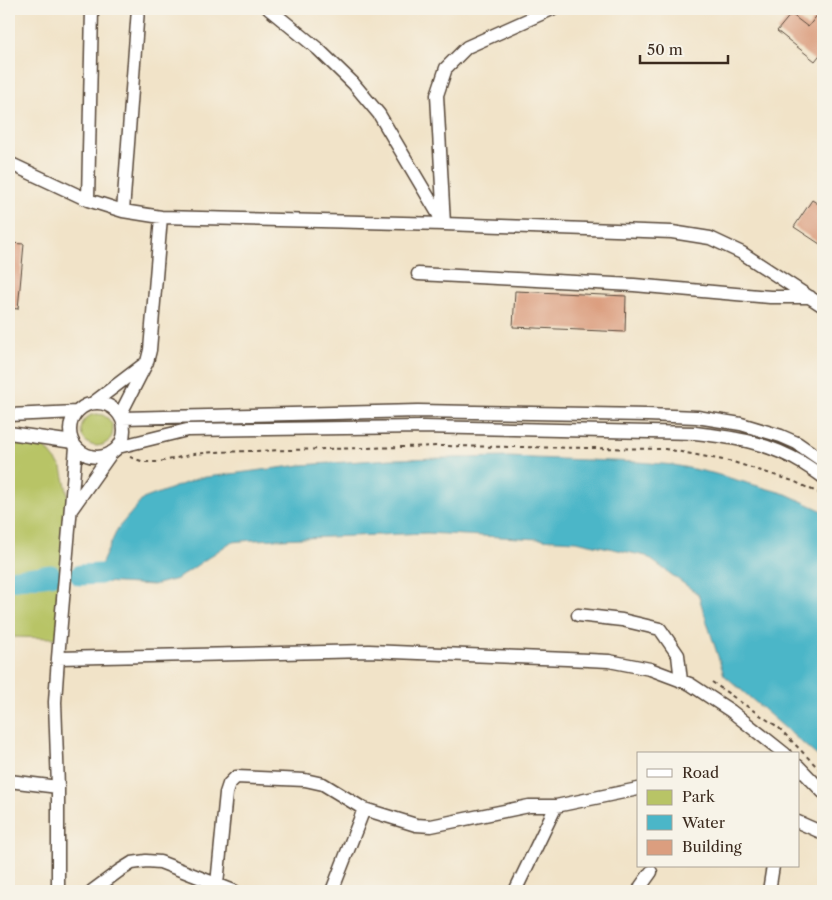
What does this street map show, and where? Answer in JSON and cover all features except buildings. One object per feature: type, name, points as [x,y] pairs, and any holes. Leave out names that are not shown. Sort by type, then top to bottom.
[{"type":"street","points":[[88,200],[92,9]]},
{"type":"street","points":[[122,211],[138,9]]},
{"type":"street","points":[[269,9],[318,49],[346,76],[379,114],[444,224]]},
{"type":"street","points":[[444,224],[437,95],[446,68],[467,47],[552,9]]},
{"type":"street","points":[[9,163],[88,200],[122,211],[161,217],[672,232],[710,238],[742,253],[823,306]]},
{"type":"street","points":[[121,417],[147,362],[150,350],[161,217]]},
{"type":"street","points":[[418,274],[634,285],[770,297],[810,297]]},
{"type":"street","points":[[93,403],[147,362]]},
{"type":"street","points":[[58,891],[58,787],[55,702],[71,510],[74,444],[70,433],[70,424],[77,412],[87,405],[100,403],[108,405],[115,409],[121,417],[124,426],[122,440],[71,510]]},
{"type":"street","points":[[121,417],[418,411],[697,417],[742,424],[781,436],[797,443],[823,461]]},
{"type":"street","points":[[9,415],[77,412]]},
{"type":"street","points":[[9,433],[74,444],[89,456],[97,457],[105,456],[115,449],[187,430],[422,427],[695,433],[740,439],[765,445],[793,458],[823,477]]},
{"type":"street","points":[[578,615],[622,620],[660,629],[678,655],[681,681]]},
{"type":"street","points":[[58,658],[369,652],[609,662],[650,669],[690,684],[731,711],[782,752]]},
{"type":"street","points":[[800,768],[823,792]]},
{"type":"street","points":[[217,884],[226,793],[229,784],[236,777],[305,780],[323,784],[364,809],[416,825],[431,826],[529,806],[556,806],[637,789]]},
{"type":"street","points":[[9,781],[58,787]]},
{"type":"street","points":[[515,891],[556,806]]},
{"type":"street","points":[[332,891],[364,809]]},
{"type":"street","points":[[800,823],[823,833]]},
{"type":"street","points":[[92,891],[119,870],[132,863],[146,861],[160,862],[234,891]]},
{"type":"street","points":[[770,891],[773,868]]},
{"type":"street","points":[[639,891],[651,872]]},
{"type":"path","points":[[115,449],[144,462],[159,462],[194,454],[214,452],[440,446],[665,449],[733,462],[793,481],[823,496]]},
{"type":"path","points":[[712,682],[778,727],[823,773]]},
{"type":"green space","points":[[97,414],[103,415],[108,419],[112,424],[112,436],[108,441],[103,445],[97,446],[91,445],[86,441],[82,436],[81,430],[82,424],[86,419],[91,415]]},
{"type":"green space","points":[[9,436],[45,447],[62,468],[71,510],[60,638],[9,637]]},
{"type":"water","points":[[508,457],[674,465],[712,473],[786,494],[823,511],[823,761],[724,675],[698,594],[646,556],[576,541],[427,533],[253,540],[231,542],[177,579],[153,585],[103,582],[100,567],[118,528],[143,499],[199,478],[301,465],[392,459]]},
{"type":"waterway","points":[[80,575],[101,574]]},
{"type":"waterway","points":[[9,580],[51,575]]}]
